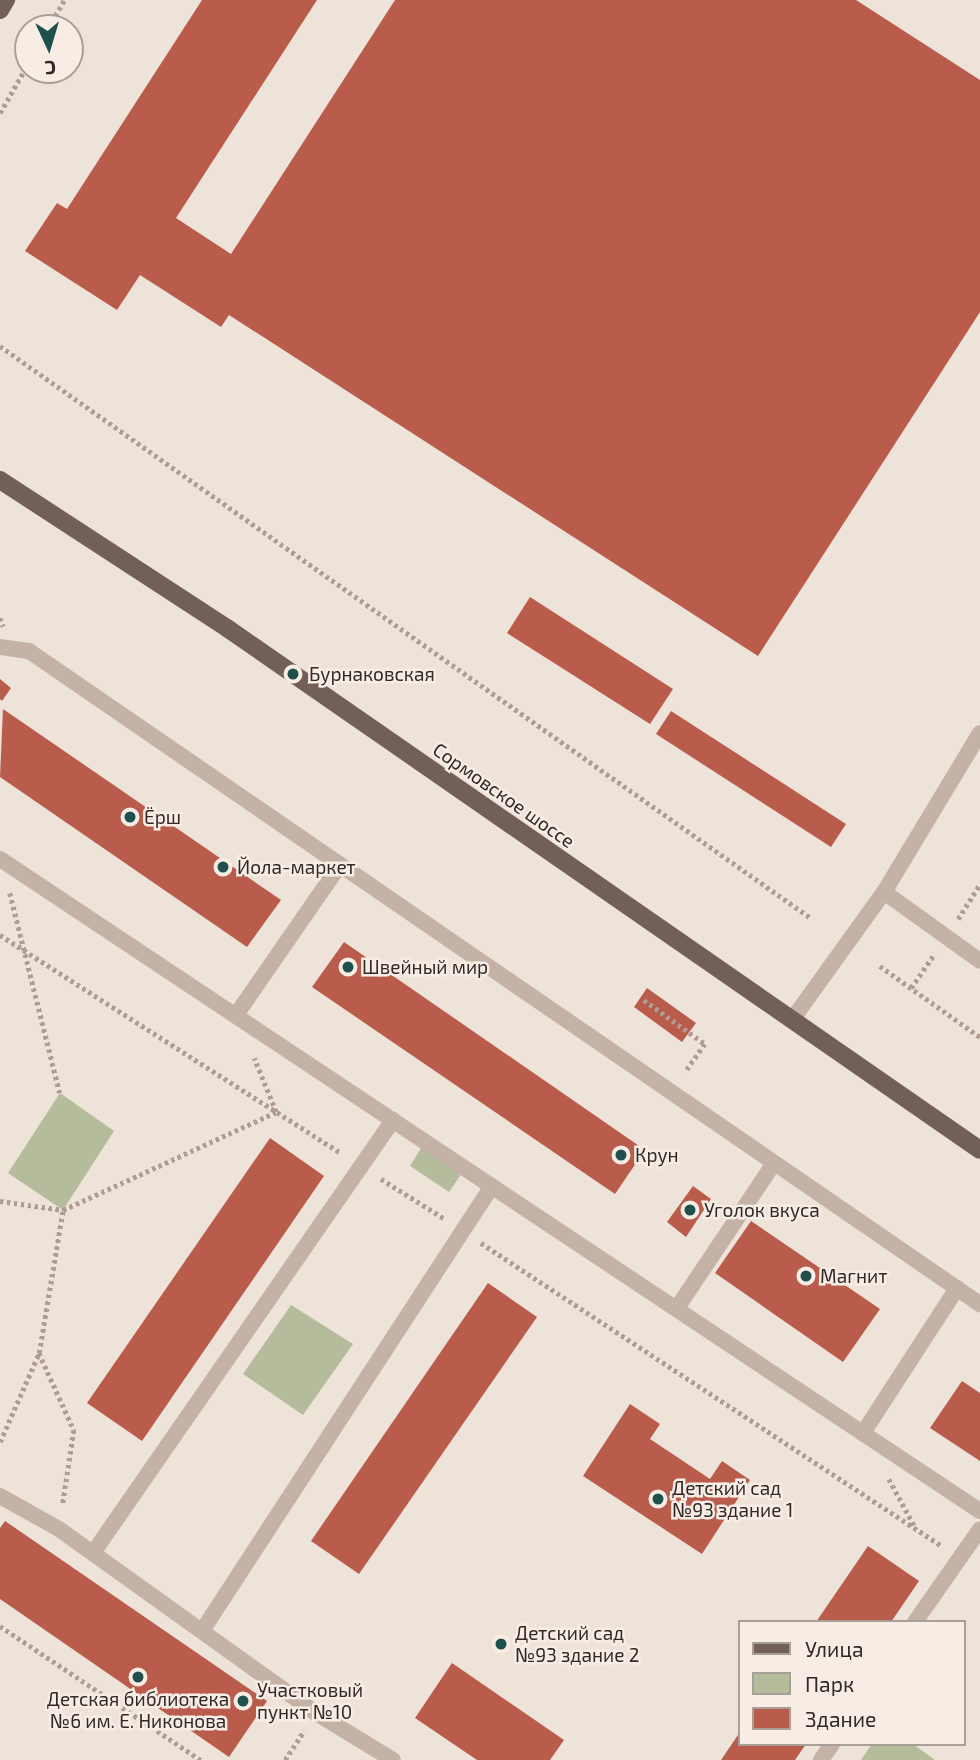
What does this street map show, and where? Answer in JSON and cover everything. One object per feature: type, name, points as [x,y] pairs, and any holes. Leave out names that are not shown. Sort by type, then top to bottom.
[{"type":"main road","points":[[0,10],[6,0]]},
{"type":"main road","name":"Сормовское шоссе","points":[[0,480],[227,628],[980,1150]]},
{"type":"lane","points":[[0,647],[29,651],[672,1089],[774,1163],[980,1304]]},
{"type":"lane","points":[[792,1020],[884,892],[980,733]]},
{"type":"lane","points":[[1,859],[980,1511]]},
{"type":"lane","points":[[236,1015],[340,865]]},
{"type":"lane","points":[[884,892],[980,961]]},
{"type":"lane","points":[[93,1553],[393,1119]]},
{"type":"lane","points":[[677,1308],[774,1163]]},
{"type":"lane","points":[[201,1631],[460,1229],[492,1186]]},
{"type":"lane","points":[[863,1433],[957,1288]]},
{"type":"lane","points":[[0,1496],[60,1529],[316,1713],[393,1760]]},
{"type":"lane","points":[[916,1620],[980,1529]]},
{"type":"path","points":[[0,113],[17,84]]},
{"type":"path","points":[[0,346],[811,918]]},
{"type":"path","points":[[1,859],[60,1093]]},
{"type":"path","points":[[954,924],[980,884]]},
{"type":"path","points":[[0,935],[460,1229],[959,1558]]},
{"type":"path","points":[[911,988],[935,953]]},
{"type":"path","points":[[880,966],[980,1037]]},
{"type":"path","points":[[644,1000],[705,1044],[672,1089]]},
{"type":"path","points":[[236,1015],[276,1112]]},
{"type":"path","points":[[0,1201],[63,1210],[276,1112]]},
{"type":"path","points":[[0,1442],[39,1353],[63,1210]]},
{"type":"path","points":[[39,1353],[74,1430],[60,1529]]},
{"type":"path","points":[[0,1626],[201,1760]]},
{"type":"path","points":[[285,1760],[316,1713]]},
{"type":"green space","points":[[60,1093],[114,1131],[63,1210],[8,1173]]},
{"type":"green space","points":[[424,1143],[464,1170],[449,1192],[410,1166]]},
{"type":"green space","points":[[291,1305],[353,1344],[303,1415],[243,1374]]},
{"type":"green space","points":[[871,1746],[916,1746],[935,1760],[861,1760]]},
{"type":"building","points":[[202,0],[317,0],[176,218],[231,254],[395,0],[856,0],[980,80],[980,312],[758,656],[229,315],[221,327],[140,275],[117,310],[25,251],[57,203],[67,209]]},
{"type":"building","points":[[530,597],[673,689],[650,724],[507,633]]},
{"type":"building","points":[[0,679],[11,688],[2,701],[0,699]]},
{"type":"building","points":[[3,709],[281,900],[247,947],[0,777]]},
{"type":"building","points":[[671,711],[846,824],[831,847],[656,734]]},
{"type":"building","points":[[344,942],[645,1150],[615,1194],[312,987]]},
{"type":"building","points":[[647,988],[696,1023],[682,1042],[634,1007]]},
{"type":"building","points":[[270,1138],[324,1176],[142,1441],[87,1403]]},
{"type":"building","name":"Уголок вкуса","points":[[693,1186],[711,1199],[686,1237],[667,1222]]},
{"type":"building","points":[[751,1221],[880,1309],[843,1362],[715,1273]]},
{"type":"building","points":[[488,1283],[537,1317],[359,1574],[311,1541]]},
{"type":"building","points":[[962,1381],[980,1393],[980,1461],[930,1428]]},
{"type":"building","points":[[630,1404],[660,1424],[650,1439],[710,1479],[722,1461],[750,1480],[702,1554],[583,1476]]},
{"type":"building","points":[[5,1521],[267,1701],[229,1757],[0,1599],[0,1528]]},
{"type":"building","points":[[868,1546],[919,1581],[892,1620],[817,1620]]},
{"type":"building","points":[[452,1663],[564,1740],[550,1760],[477,1760],[415,1718]]},
{"type":"building","points":[[738,1735],[738,1746],[805,1746],[795,1760],[721,1760]]},
{"type":"place","name":"Бурнаковская","points":[[293,674]]},
{"type":"place","name":"Ёрш","points":[[130,817]]},
{"type":"place","name":"Йола-маркет","points":[[223,867]]},
{"type":"place","name":"Швейный мир","points":[[348,967]]},
{"type":"place","name":"Крун","points":[[621,1155]]},
{"type":"place","name":"Уголок вкуса","points":[[690,1210]]},
{"type":"place","name":"Магнит","points":[[806,1276]]},
{"type":"place","name":"Детский сад №93 здание 1","points":[[658,1499]]},
{"type":"place","name":"Детский сад №93 здание 2","points":[[501,1644]]},
{"type":"place","name":"Детская библиотека №6 им. Е. Никонова","points":[[138,1677]]},
{"type":"place","name":"Участковый пункт №10","points":[[243,1701]]}]
